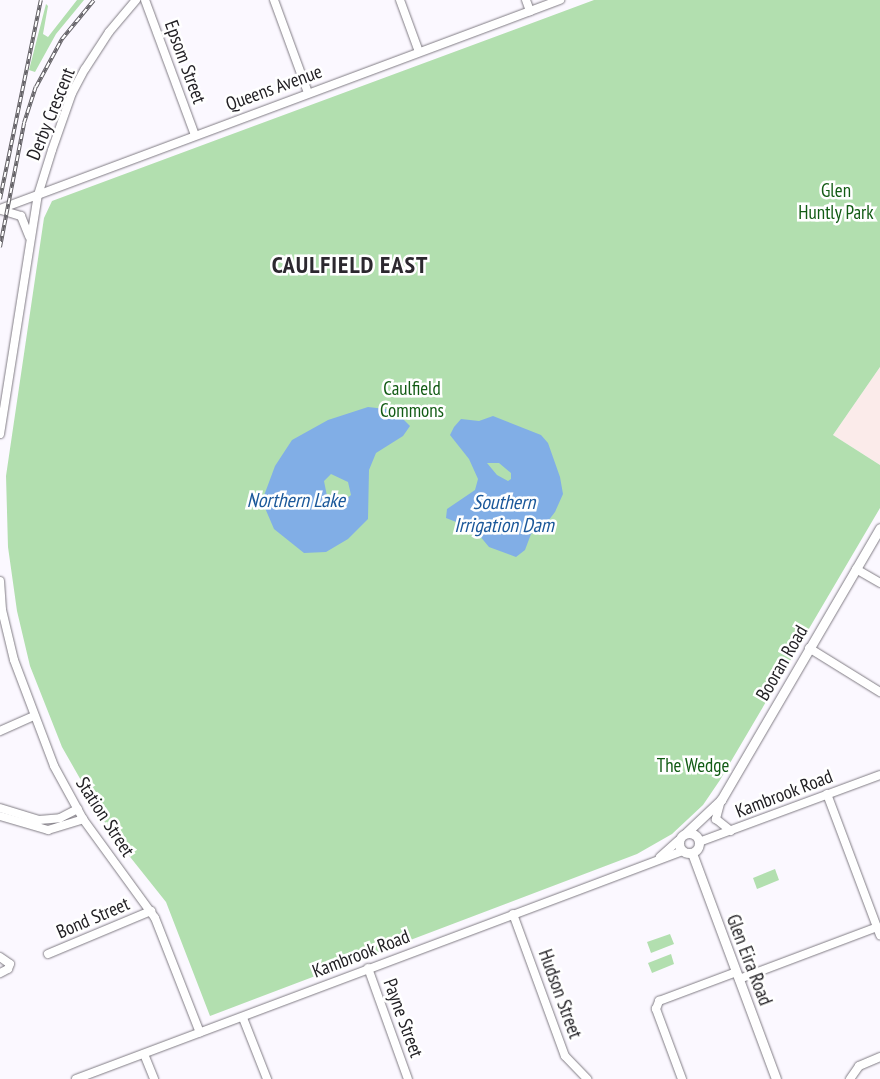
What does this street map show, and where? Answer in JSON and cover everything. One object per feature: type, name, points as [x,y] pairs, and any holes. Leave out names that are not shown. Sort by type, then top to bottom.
[{"type":"main road","name":"Booran Road","points":[[678,841],[721,800],[880,528]]},
{"type":"main road","name":"Booran Road","points":[[687,852],[697,850],[709,813]]},
{"type":"main road","points":[[687,832],[699,840]]},
{"type":"main road","name":"Glen Eira Road","points":[[678,841],[687,852],[776,1079]]},
{"type":"street","name":"Derby Crescent","points":[[0,434],[38,195],[72,93],[109,32],[136,0]]},
{"type":"street","name":"Epsom Street","points":[[145,0],[195,134]]},
{"type":"street","points":[[274,0],[308,93]]},
{"type":"street","points":[[400,0],[419,52]]},
{"type":"street","points":[[526,0],[530,11]]},
{"type":"street","name":"Queens Avenue","points":[[0,210],[195,134],[560,0]]},
{"type":"street","points":[[0,210],[13,211],[22,217],[30,240]]},
{"type":"street","points":[[856,569],[880,583]]},
{"type":"street","name":"Station Street","points":[[0,581],[1,608],[14,660],[33,716],[54,766],[83,819],[151,911],[200,1033]]},
{"type":"street","points":[[809,648],[880,692]]},
{"type":"street","points":[[0,731],[33,716]]},
{"type":"street","name":"Kambrook Road","points":[[699,840],[730,831],[880,775]]},
{"type":"street","points":[[827,794],[880,936]]},
{"type":"street","points":[[721,800],[718,823],[730,831]]},
{"type":"street","points":[[0,808],[27,818],[47,820],[78,809]]},
{"type":"street","points":[[0,816],[48,830],[83,819]]},
{"type":"street","name":"Kambrook Road","points":[[658,858],[678,841]]},
{"type":"street","name":"Kambrook Road","points":[[80,1078],[243,1018],[368,968],[658,858],[687,852]]},
{"type":"street","name":"Bond Street","points":[[48,954],[151,911]]},
{"type":"street","name":"Hudson Street","points":[[513,914],[565,1056],[587,1079]]},
{"type":"street","points":[[682,1079],[656,1009],[659,1001],[877,927]]},
{"type":"street","points":[[0,957],[10,962],[4,971]]},
{"type":"street","name":"Payne Street","points":[[368,968],[408,1079]]},
{"type":"street","points":[[243,1018],[267,1079]]},
{"type":"street","points":[[144,1054],[154,1079]]},
{"type":"street","points":[[850,1079],[859,1066],[880,1057]]},
{"type":"shaded area","points":[[880,367],[880,465],[833,435]]},
{"type":"green space","points":[[77,0],[84,0],[56,34],[35,72],[29,70],[46,4],[48,6],[43,34],[48,37]]},
{"type":"green space","points":[[594,0],[880,0],[880,367],[833,435],[880,465],[880,508],[720,780],[703,805],[672,834],[637,854],[210,1016],[166,902],[111,833],[62,747],[30,666],[17,611],[8,547],[6,476],[44,218],[52,201]]},
{"type":"green space","points":[[775,869],[779,880],[757,889],[753,878]]},
{"type":"green space","points":[[670,934],[674,944],[651,953],[647,942]]},
{"type":"green space","points":[[671,954],[674,964],[652,973],[648,963]]},
{"type":"water","name":"Northern Lake","points":[[368,407],[394,410],[410,426],[403,436],[376,453],[369,470],[368,519],[348,539],[326,552],[304,553],[274,529],[262,501],[275,466],[292,440],[328,420]],"holes":[[[331,474],[348,482],[351,495],[340,504],[327,496],[324,481]]]},
{"type":"water","name":"Southern Irrigation Dam","points":[[493,416],[541,435],[548,443],[560,477],[563,494],[555,512],[545,525],[531,534],[525,550],[516,557],[489,547],[474,529],[446,518],[447,509],[475,490],[478,479],[469,459],[450,435],[461,419],[479,421]],"holes":[[[487,463],[499,463],[511,473],[511,479],[508,481],[497,475]]]},
{"type":"railway","points":[[0,199],[41,0]]},
{"type":"railway","points":[[0,247],[24,123],[36,87],[62,39],[94,0]]},
{"type":"district","name":"CAULFIELD EAST","points":[[350,265]]},
{"type":"park label","name":"Glen Huntly Park","points":[[836,202]]},
{"type":"park label","name":"Caulfield Commons","points":[[412,400]]},
{"type":"park label","name":"The Wedge","points":[[693,766]]}]
